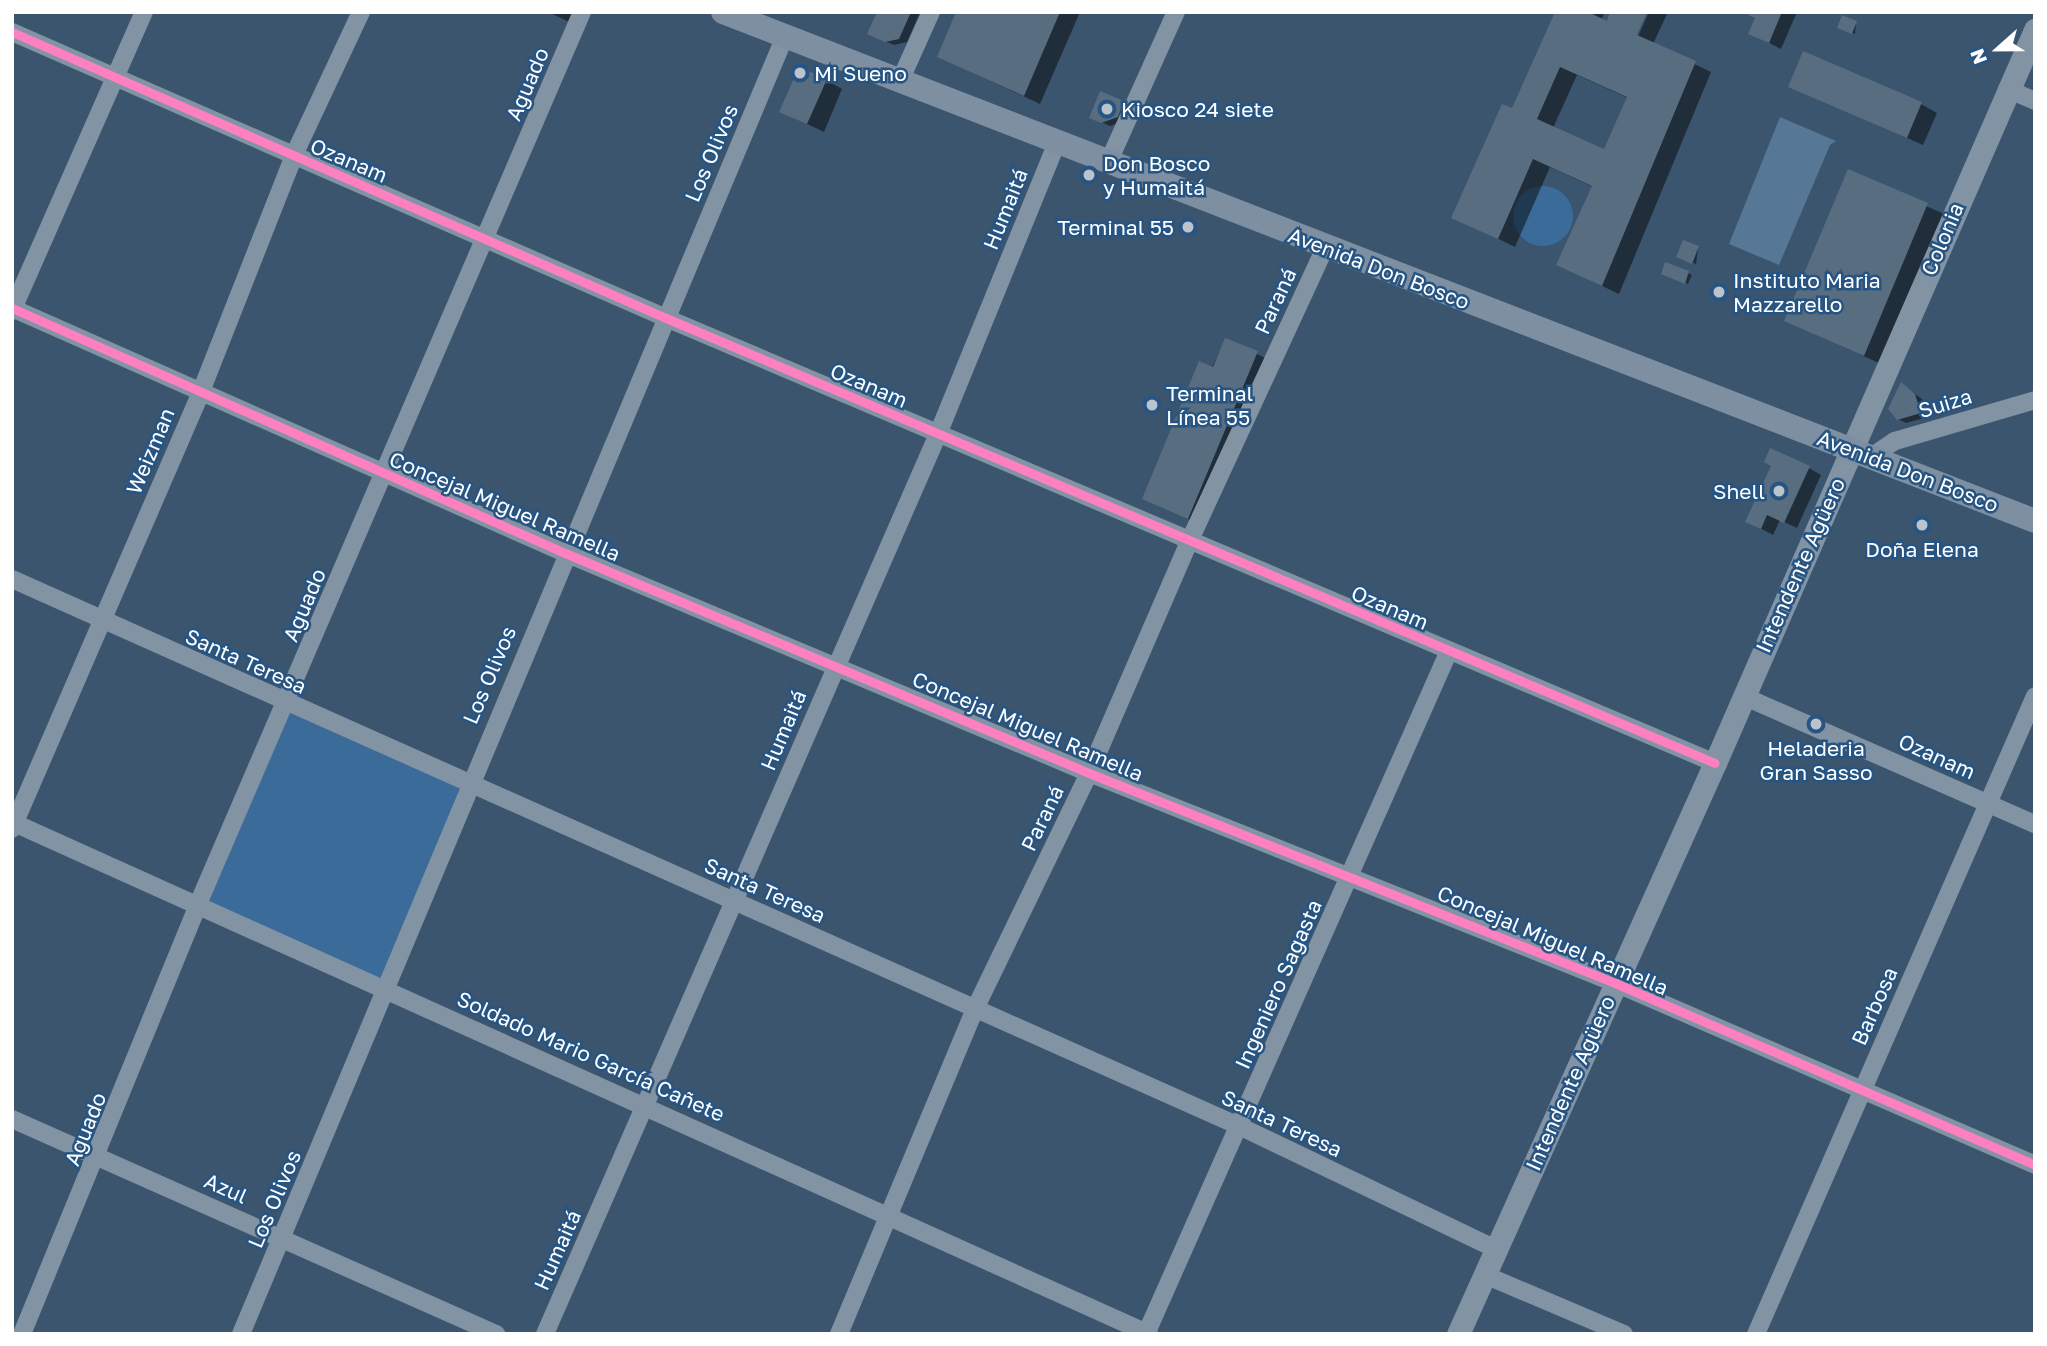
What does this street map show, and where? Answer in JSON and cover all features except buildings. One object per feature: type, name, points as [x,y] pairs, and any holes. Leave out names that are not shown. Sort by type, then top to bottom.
[{"type":"main road","name":"Avenida Don Bosco","points":[[723,12],[2035,521]]},
{"type":"street","points":[[13,309],[144,12]]},
{"type":"street","name":"Weizman","points":[[13,825],[202,389],[295,155],[361,12]]},
{"type":"street","name":"Aguado","points":[[22,1334],[99,1156],[198,904],[386,474],[582,12]]},
{"type":"street","points":[[900,81],[931,12]]},
{"type":"street","points":[[1108,163],[1176,12]]},
{"type":"street","name":"Colonia","points":[[1861,453],[2007,89],[2035,30]]},
{"type":"street","name":"Ozanam","points":[[12,32],[666,318],[1715,763]]},
{"type":"street","name":"Los Olivos","points":[[241,1334],[387,989],[468,784],[785,36]]},
{"type":"street","points":[[2007,89],[2035,101]]},
{"type":"street","name":"Humaitá","points":[[545,1334],[938,434],[1057,142]]},
{"type":"street","name":"Paraná","points":[[839,1334],[974,1011],[1089,773],[1189,542],[1325,246]]},
{"type":"street","name":"Concejal Miguel Ramella","points":[[13,309],[202,389],[565,553],[836,664],[1089,773],[1352,875],[1615,983],[1861,1092],[2035,1165]]},
{"type":"street","name":"Suiza","points":[[1861,453],[2035,400]]},
{"type":"street","name":"Intendente Agüero","points":[[1458,1334],[1743,696],[1861,453]]},
{"type":"street","name":"Santa Teresa","points":[[12,579],[286,705],[1239,1126],[1496,1250]]},
{"type":"street","name":"Ingeniero Sagasta","points":[[1147,1333],[1449,651]]},
{"type":"street","name":"Ozanam","points":[[1743,696],[2035,824]]},
{"type":"street","name":"Barbosa","points":[[1756,1334],[2035,696]]},
{"type":"street","name":"Soldado Mario García Cañete","points":[[13,825],[198,904],[645,1104],[1147,1333]]},
{"type":"street","name":"Azul","points":[[12,1119],[496,1334]]},
{"type":"street","points":[[1485,1275],[1624,1334]]},
{"type":"shaded area","points":[[1780,117],[1836,141],[1830,145],[1779,265],[1729,244]]},
{"type":"shaded area","points":[[1543,186],[1564,195],[1573,216],[1564,237],[1543,246],[1522,237],[1513,216],[1522,195]]},
{"type":"shaded area","points":[[286,705],[468,784],[387,989],[198,904]]},
{"type":"cycle path","points":[[12,32],[666,318],[1715,763]]},
{"type":"cycle path","points":[[12,308],[565,553],[1089,773],[1615,983],[2035,1165]]},
{"type":"place","name":"Mi Sueno","points":[[800,73]]},
{"type":"place","name":"Kiosco 24 siete","points":[[1107,109]]},
{"type":"place","name":"Don Bosco y Humaitá","points":[[1089,175]]},
{"type":"place","name":"Terminal 55","points":[[1188,227]]},
{"type":"place","name":"Instituto Maria Mazzarello","points":[[1719,292]]},
{"type":"place","name":"Terminal Línea 55","points":[[1152,405]]},
{"type":"place","name":"Shell","points":[[1779,491]]},
{"type":"place","name":"Doña Elena","points":[[1922,525]]},
{"type":"place","name":"Heladeria Gran Sasso","points":[[1816,724]]}]
